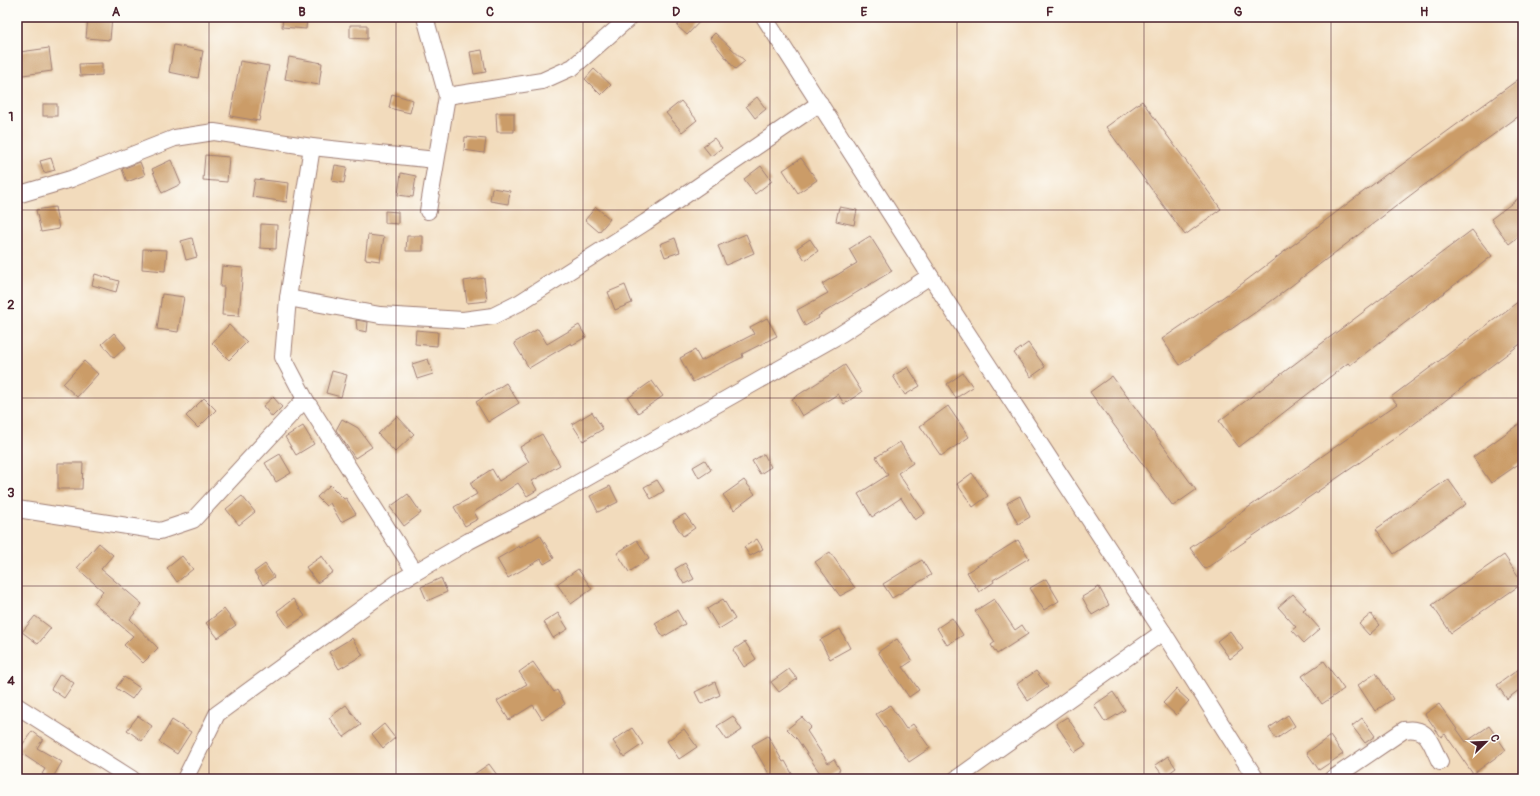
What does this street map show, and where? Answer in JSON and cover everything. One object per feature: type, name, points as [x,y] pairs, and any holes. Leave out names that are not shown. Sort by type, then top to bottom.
[{"type":"street","points":[[425,17],[447,96],[428,211]]},
{"type":"street","points":[[447,96],[542,81],[573,67],[630,17]]},
{"type":"street","points":[[764,17],[930,276],[1163,632],[1256,779]]},
{"type":"street","points":[[288,298],[380,314],[462,320],[493,316],[519,303],[646,222],[820,103]]},
{"type":"street","points":[[17,195],[71,179],[175,138],[214,132],[312,146],[436,160]]},
{"type":"street","points":[[312,146],[288,298],[283,357],[305,399],[415,572]]},
{"type":"street","points":[[184,779],[217,714],[397,583],[469,541],[553,498],[841,334],[930,276]]},
{"type":"street","points":[[17,509],[160,531],[193,520],[305,399]]},
{"type":"street","points":[[956,779],[1163,632]]},
{"type":"street","points":[[17,706],[132,779]]},
{"type":"street","points":[[1332,779],[1404,730],[1416,728],[1424,732],[1440,762]]},
{"type":"building","points":[[88,17],[112,17],[110,40],[86,38]]},
{"type":"building","points":[[283,17],[307,17],[306,29],[282,27]]},
{"type":"building","points":[[685,17],[704,17],[687,35],[677,26]]},
{"type":"building","points":[[350,25],[367,25],[367,39],[350,38]]},
{"type":"building","points":[[715,33],[745,61],[735,69],[710,38]]},
{"type":"building","points":[[174,45],[203,51],[198,78],[169,72]]},
{"type":"building","points":[[49,48],[52,71],[23,75],[20,52]]},
{"type":"building","points":[[482,50],[486,72],[474,74],[470,52]]},
{"type":"building","points":[[289,57],[322,63],[319,85],[285,79]]},
{"type":"building","points":[[240,61],[269,66],[259,121],[230,116]]},
{"type":"building","points":[[102,63],[102,75],[80,76],[79,64]]},
{"type":"building","points":[[594,69],[611,85],[601,95],[585,79]]},
{"type":"building","points":[[1523,76],[1523,113],[1420,188],[1270,302],[1180,365],[1162,339],[1235,289],[1388,173],[1389,174]]},
{"type":"building","points":[[392,94],[413,100],[410,113],[389,108]]},
{"type":"building","points":[[757,97],[766,109],[755,118],[746,106]]},
{"type":"building","points":[[681,101],[697,120],[682,132],[666,113]]},
{"type":"building","points":[[1142,101],[1221,209],[1185,235],[1106,127]]},
{"type":"building","points":[[43,104],[57,104],[57,116],[43,116]]},
{"type":"building","points":[[496,113],[514,113],[514,132],[497,132]]},
{"type":"building","points":[[465,137],[486,139],[484,153],[464,150]]},
{"type":"building","points":[[714,138],[722,148],[711,156],[703,146]]},
{"type":"building","points":[[205,155],[229,157],[227,182],[203,180]]},
{"type":"building","points":[[51,158],[55,170],[44,173],[40,161]]},
{"type":"building","points":[[801,158],[817,180],[798,193],[783,170]]},
{"type":"building","points":[[171,160],[181,184],[162,193],[152,169]]},
{"type":"building","points":[[140,162],[145,175],[127,182],[122,169]]},
{"type":"building","points":[[335,165],[347,167],[344,183],[332,181]]},
{"type":"building","points":[[761,166],[772,181],[755,194],[744,179]]},
{"type":"building","points":[[401,173],[416,176],[413,197],[398,195]]},
{"type":"building","points":[[255,179],[289,183],[287,202],[252,197]]},
{"type":"building","points":[[492,188],[510,191],[508,204],[490,201]]},
{"type":"building","points":[[1523,195],[1523,233],[1509,244],[1491,219]]},
{"type":"building","points":[[55,207],[59,229],[41,232],[36,210]]},
{"type":"building","points":[[596,207],[610,219],[599,232],[585,220]]},
{"type":"building","points":[[839,207],[857,210],[854,225],[836,221]]},
{"type":"building","points":[[385,211],[398,212],[398,224],[385,223]]},
{"type":"building","points":[[261,224],[277,225],[276,249],[260,248]]},
{"type":"building","points":[[1472,230],[1492,256],[1350,365],[1348,363],[1239,447],[1219,421]]},
{"type":"building","points":[[746,234],[754,253],[726,265],[718,246]]},
{"type":"building","points":[[368,235],[384,237],[380,261],[365,259]]},
{"type":"building","points":[[407,236],[423,236],[423,251],[406,251]]},
{"type":"building","points":[[870,236],[892,271],[818,316],[819,318],[805,326],[797,310],[828,293],[822,284],[857,263],[849,249]]},
{"type":"building","points":[[192,238],[197,257],[186,260],[181,241]]},
{"type":"building","points":[[675,238],[680,252],[665,257],[660,244]]},
{"type":"building","points":[[810,239],[818,251],[805,260],[797,248]]},
{"type":"building","points":[[143,249],[167,250],[165,271],[142,269]]},
{"type":"building","points":[[222,266],[243,268],[239,316],[222,315],[224,287],[220,287]]},
{"type":"building","points":[[95,274],[119,281],[116,292],[92,285]]},
{"type":"building","points":[[484,278],[487,301],[467,303],[464,281]]},
{"type":"building","points":[[625,285],[632,303],[615,310],[608,292]]},
{"type":"building","points":[[162,294],[184,297],[178,332],[157,329]]},
{"type":"building","points":[[1523,298],[1523,342],[1398,436],[1205,569],[1190,548],[1397,404],[1391,397]]},
{"type":"building","points":[[767,318],[777,336],[742,354],[743,357],[693,382],[680,358],[695,350],[701,361],[754,334],[750,327]]},
{"type":"building","points":[[356,320],[368,322],[367,332],[357,330]]},
{"type":"building","points":[[229,325],[247,342],[229,360],[212,343]]},
{"type":"building","points":[[579,325],[586,337],[572,345],[571,343],[529,368],[514,343],[538,329],[547,344]]},
{"type":"building","points":[[416,330],[438,332],[437,346],[415,344]]},
{"type":"building","points":[[114,333],[126,347],[114,358],[102,344]]},
{"type":"building","points":[[1028,343],[1045,367],[1031,377],[1014,353]]},
{"type":"building","points":[[428,359],[433,374],[417,379],[412,364]]},
{"type":"building","points":[[84,361],[98,374],[77,397],[63,384]]},
{"type":"building","points":[[845,365],[862,392],[844,404],[838,394],[802,416],[792,399]]},
{"type":"building","points":[[908,367],[920,386],[905,395],[893,376]]},
{"type":"building","points":[[332,371],[347,375],[341,397],[326,393]]},
{"type":"building","points":[[963,373],[973,387],[956,398],[947,384]]},
{"type":"building","points":[[1112,376],[1196,490],[1173,506],[1090,392]]},
{"type":"building","points":[[652,381],[663,396],[638,413],[628,398]]},
{"type":"building","points":[[506,383],[519,403],[488,422],[476,402]]},
{"type":"building","points":[[273,397],[282,407],[272,417],[263,406]]},
{"type":"building","points":[[204,398],[216,410],[198,428],[186,416]]},
{"type":"building","points":[[948,406],[969,437],[941,456],[920,426]]},
{"type":"building","points":[[592,412],[603,429],[583,441],[572,424]]},
{"type":"building","points":[[397,416],[414,434],[395,452],[378,434]]},
{"type":"building","points":[[342,419],[358,428],[372,447],[355,458],[336,430]]},
{"type":"building","points":[[1523,421],[1523,461],[1491,483],[1473,457]]},
{"type":"building","points":[[303,426],[314,444],[296,455],[285,437]]},
{"type":"building","points":[[542,434],[560,465],[532,481],[537,490],[527,496],[518,483],[474,512],[478,519],[465,526],[454,507],[477,494],[470,483],[492,469],[499,481],[529,462],[520,447]]},
{"type":"building","points":[[900,442],[913,463],[898,473],[925,513],[915,520],[901,498],[872,517],[858,494],[888,475],[876,457]]},
{"type":"building","points":[[280,454],[291,473],[276,482],[265,463]]},
{"type":"building","points":[[764,454],[771,467],[760,474],[752,461]]},
{"type":"building","points":[[705,460],[711,470],[699,478],[693,467]]},
{"type":"building","points":[[58,463],[83,463],[82,489],[58,489]]},
{"type":"building","points":[[972,473],[988,496],[973,507],[957,484]]},
{"type":"building","points":[[1448,479],[1466,504],[1394,554],[1376,529]]},
{"type":"building","points":[[657,480],[664,491],[651,499],[644,487]]},
{"type":"building","points":[[744,480],[755,494],[734,510],[723,495]]},
{"type":"building","points":[[330,485],[344,499],[346,498],[356,514],[341,522],[330,503],[326,506],[317,497]]},
{"type":"building","points":[[610,486],[618,502],[598,512],[590,496]]},
{"type":"building","points":[[408,494],[421,513],[404,526],[390,507]]},
{"type":"building","points":[[242,496],[255,512],[239,525],[226,509]]},
{"type":"building","points":[[1020,496],[1030,517],[1018,524],[1007,503]]},
{"type":"building","points":[[685,514],[695,528],[683,536],[673,521]]},
{"type":"building","points":[[540,535],[554,558],[544,564],[541,559],[508,578],[497,559],[519,546],[520,548]]},
{"type":"building","points":[[757,539],[763,549],[750,556],[744,547]]},
{"type":"building","points":[[637,540],[649,559],[629,572],[617,553]]},
{"type":"building","points":[[1018,540],[1029,558],[993,580],[994,582],[979,592],[967,572]]},
{"type":"building","points":[[99,543],[113,555],[101,569],[142,604],[130,619],[158,648],[143,663],[124,645],[133,636],[94,603],[103,591],[77,568]]},
{"type":"building","points":[[830,552],[855,588],[840,596],[815,562]]},
{"type":"building","points":[[1504,555],[1523,583],[1451,633],[1432,605]]},
{"type":"building","points":[[182,556],[193,569],[177,582],[167,568]]},
{"type":"building","points":[[322,556],[333,572],[317,583],[306,567]]},
{"type":"building","points":[[922,560],[931,575],[892,598],[883,584]]},
{"type":"building","points":[[685,563],[694,579],[684,584],[675,569]]},
{"type":"building","points":[[265,564],[274,577],[263,585],[254,572]]},
{"type":"building","points":[[578,569],[592,589],[571,604],[557,584]]},
{"type":"building","points":[[441,578],[447,592],[427,601],[421,587]]},
{"type":"building","points":[[1046,579],[1059,601],[1044,610],[1030,588]]},
{"type":"building","points":[[1099,587],[1109,605],[1092,615],[1082,597]]},
{"type":"building","points":[[1293,594],[1306,608],[1303,610],[1320,629],[1304,643],[1292,630],[1296,627],[1278,607]]},
{"type":"building","points":[[293,599],[305,616],[288,627],[277,611]]},
{"type":"building","points":[[723,599],[735,619],[719,629],[707,609]]},
{"type":"building","points":[[994,599],[1015,630],[1022,625],[1028,634],[997,654],[991,645],[995,642],[975,611]]},
{"type":"building","points":[[224,609],[236,625],[218,638],[206,623]]},
{"type":"building","points":[[677,610],[685,624],[663,637],[655,623]]},
{"type":"building","points":[[558,613],[568,629],[553,638],[544,622]]},
{"type":"building","points":[[1371,614],[1380,625],[1369,635],[1359,624]]},
{"type":"building","points":[[35,616],[51,628],[38,644],[22,632]]},
{"type":"building","points":[[952,618],[963,635],[947,645],[937,628]]},
{"type":"building","points":[[840,629],[850,648],[830,659],[820,640]]},
{"type":"building","points":[[1230,631],[1243,649],[1230,659],[1217,641]]},
{"type":"building","points":[[352,638],[363,655],[339,669],[329,652]]},
{"type":"building","points":[[897,639],[912,661],[903,667],[919,690],[909,697],[878,652]]},
{"type":"building","points":[[745,642],[756,659],[744,667],[733,650]]},
{"type":"building","points":[[1324,661],[1344,689],[1322,704],[1302,676]]},
{"type":"building","points":[[533,662],[554,692],[557,690],[565,704],[542,719],[533,705],[509,720],[497,701],[527,684],[519,672]]},
{"type":"building","points":[[1523,666],[1523,687],[1507,699],[1497,685]]},
{"type":"building","points":[[789,669],[797,679],[779,692],[771,682]]},
{"type":"building","points":[[1036,671],[1048,687],[1028,701],[1017,684]]},
{"type":"building","points":[[1376,673],[1393,699],[1375,711],[1358,685]]},
{"type":"building","points":[[60,674],[74,683],[64,698],[51,689]]},
{"type":"building","points":[[124,677],[140,688],[132,699],[116,688]]},
{"type":"building","points":[[715,682],[720,695],[701,704],[695,692]]},
{"type":"building","points":[[1176,689],[1189,701],[1176,715],[1163,703]]},
{"type":"building","points":[[1113,692],[1125,710],[1105,722],[1094,705]]},
{"type":"building","points":[[1439,704],[1466,742],[1489,726],[1506,750],[1473,774],[1445,734],[1441,737],[1425,714]]},
{"type":"building","points":[[346,705],[361,725],[344,737],[329,718]]},
{"type":"building","points":[[890,705],[906,729],[913,724],[930,748],[909,762],[876,714]]},
{"type":"building","points":[[1288,715],[1295,726],[1276,739],[1269,728]]},
{"type":"building","points":[[138,716],[152,726],[142,741],[127,730]]},
{"type":"building","points":[[733,716],[742,730],[727,740],[717,726]]},
{"type":"building","points":[[802,717],[811,727],[807,731],[828,763],[834,759],[840,770],[826,779],[824,779],[797,739],[787,729]]},
{"type":"building","points":[[1067,717],[1086,745],[1075,752],[1056,724]]},
{"type":"building","points":[[1362,718],[1375,736],[1365,743],[1352,726]]},
{"type":"building","points":[[172,720],[191,732],[177,754],[159,742]]},
{"type":"building","points":[[384,724],[395,738],[383,748],[372,734]]},
{"type":"building","points":[[632,728],[643,744],[624,757],[613,741]]},
{"type":"building","points":[[684,729],[697,747],[679,759],[667,741]]},
{"type":"building","points":[[32,731],[43,739],[37,748],[62,762],[52,779],[42,774],[45,769],[18,751]]},
{"type":"building","points":[[768,736],[795,779],[772,779],[752,745]]},
{"type":"building","points":[[1330,736],[1343,754],[1319,770],[1307,753]]},
{"type":"building","points":[[1168,756],[1176,768],[1164,777],[1155,765]]},
{"type":"building","points":[[489,764],[500,779],[467,779]]}]
